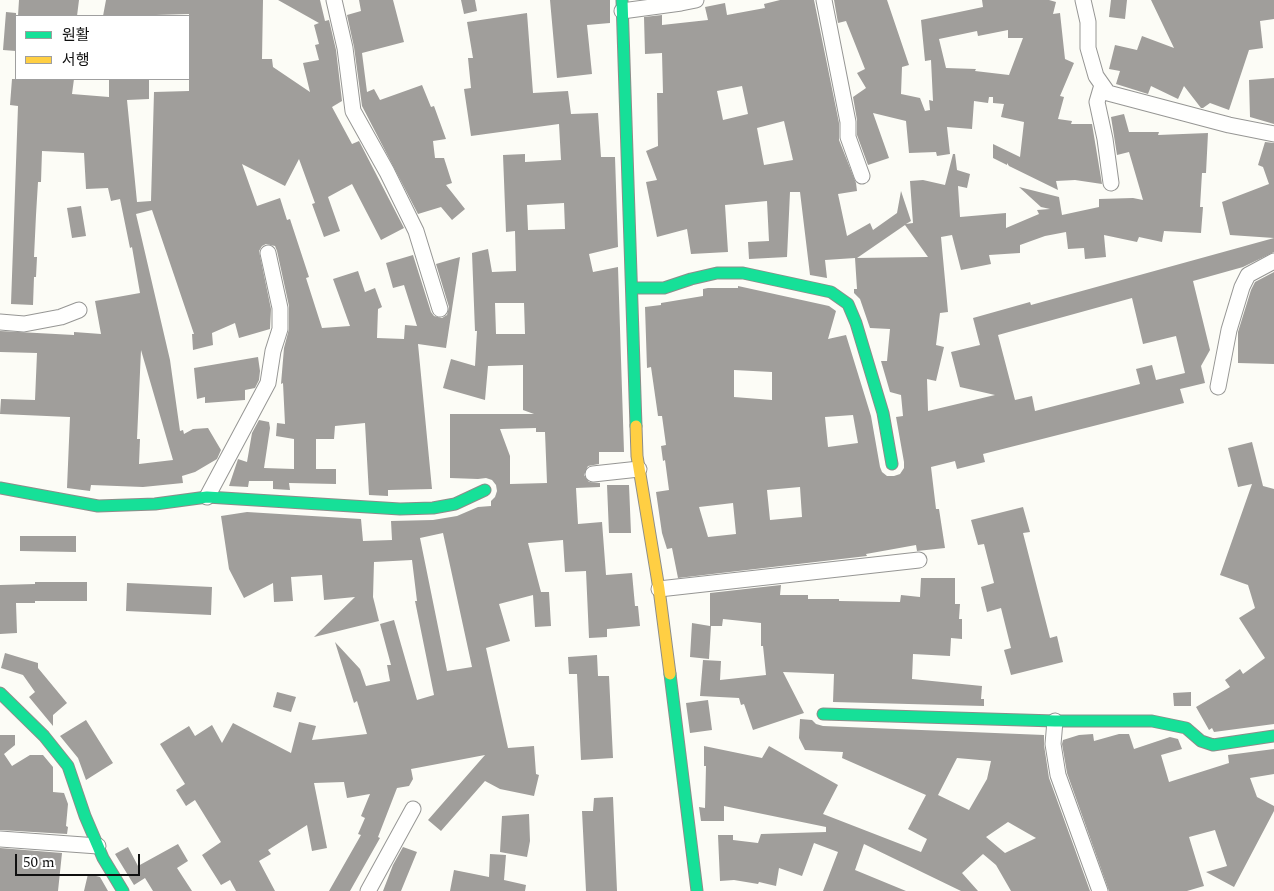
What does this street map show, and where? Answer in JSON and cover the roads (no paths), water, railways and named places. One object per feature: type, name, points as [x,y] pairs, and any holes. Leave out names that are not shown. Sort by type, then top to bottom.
[{"type":"street","points":[[334,0],[345,48],[353,111],[387,172],[416,231],[440,309]]},
{"type":"street","points":[[696,0],[680,4],[622,5],[639,469],[659,589],[697,891]]},
{"type":"street","points":[[824,0],[848,122],[848,137],[862,176]]},
{"type":"street","points":[[1083,0],[1088,22],[1088,48],[1096,76],[1108,93],[1230,125],[1274,134]]},
{"type":"street","points":[[1102,85],[1097,102],[1105,139],[1111,183]]},
{"type":"street","points":[[207,496],[268,383],[280,329],[280,308],[268,253]]},
{"type":"street","points":[[1218,387],[1229,330],[1242,287],[1248,275],[1274,261]]},
{"type":"street","points":[[632,288],[664,288],[717,273],[743,273],[831,292],[848,304],[856,323],[883,412],[892,464]]},
{"type":"street","points":[[0,322],[24,324],[61,317],[79,310]]},
{"type":"street","points":[[593,474],[639,469]]},
{"type":"street","points":[[0,488],[98,506],[155,504],[207,496],[400,510],[433,508],[455,504],[485,490]]},
{"type":"street","points":[[659,589],[919,560]]},
{"type":"street","points":[[0,693],[44,736],[68,766],[85,816],[103,858],[123,891]]},
{"type":"street","points":[[823,714],[1152,722],[1186,728],[1200,741],[1213,745],[1274,736]]},
{"type":"street","points":[[1055,721],[1052,744],[1058,775],[1100,891]]},
{"type":"street","points":[[368,891],[413,809]]},
{"type":"street","points":[[0,840],[98,846]]}]
